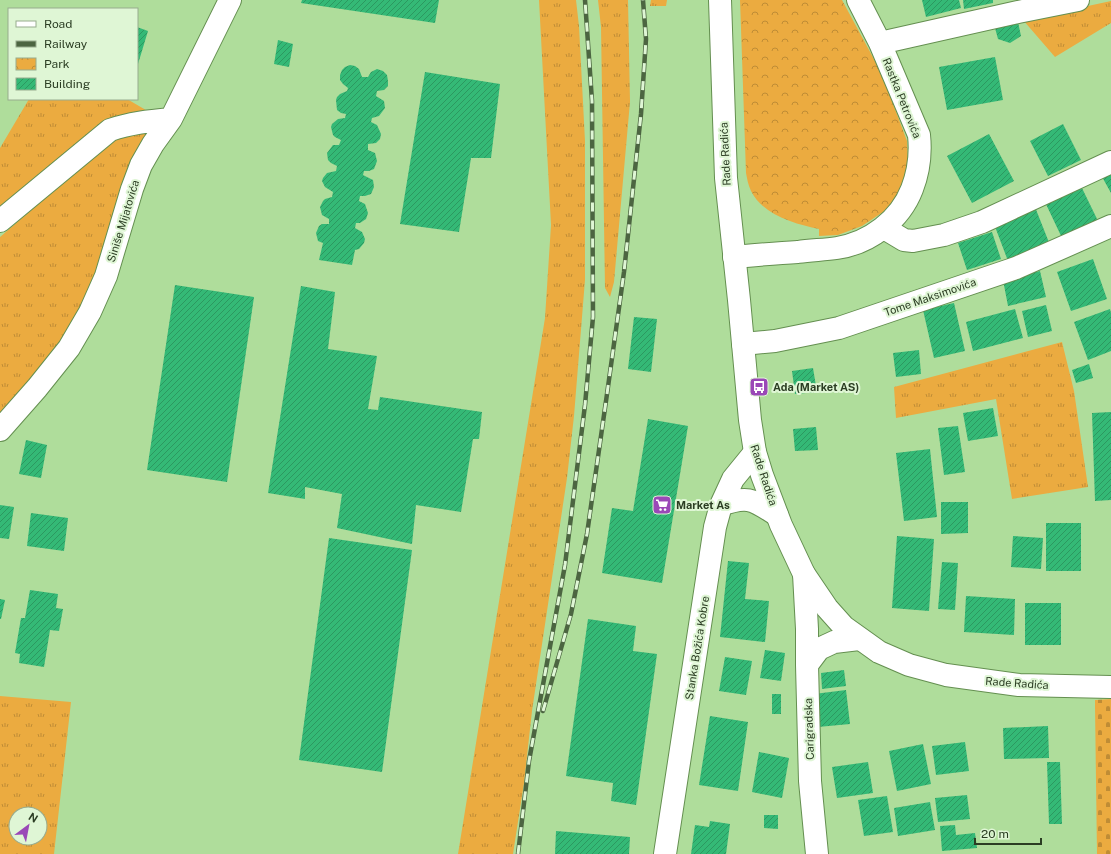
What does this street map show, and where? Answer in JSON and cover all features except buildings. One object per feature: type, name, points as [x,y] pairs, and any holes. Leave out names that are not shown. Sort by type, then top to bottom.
[{"type":"street","name":"Siniše Mijatovića","points":[[0,430],[37,388],[69,348],[90,312],[106,276],[132,189],[141,165],[153,144],[171,119],[230,0]]},
{"type":"street","name":"Rade Radića","points":[[720,0],[726,178],[748,400],[755,452],[777,515],[793,554],[804,574],[827,608],[844,627],[879,652],[909,665],[946,675],[1019,685],[1111,687]]},
{"type":"street","name":"Rastka Petrovića","points":[[734,257],[838,248],[864,240],[884,228],[898,214],[909,197],[919,164],[919,135],[880,43],[858,0]]},
{"type":"street","points":[[880,43],[1078,0]]},
{"type":"street","points":[[0,221],[110,130],[123,125],[138,122],[171,119]]},
{"type":"street","points":[[884,228],[904,240],[913,241],[944,235],[982,222],[1111,162]]},
{"type":"street","name":"Tome Maksimovića","points":[[743,344],[775,341],[840,328],[1016,268],[1111,226]]},
{"type":"street","name":"Stanka Božića Kobre","points":[[665,854],[715,527],[721,505],[733,479],[755,452]]},
{"type":"street","points":[[721,505],[736,499],[747,499],[777,515]]},
{"type":"street","name":"Carigradska","points":[[804,574],[807,629],[810,782],[818,854]]},
{"type":"street","points":[[807,665],[819,649],[834,642],[859,639]]},
{"type":"green space","points":[[539,0],[576,0],[579,26],[585,141],[585,280],[574,416],[567,478],[532,711],[524,783],[513,854],[458,854],[545,318],[551,225]]},
{"type":"green space","points":[[598,0],[628,0],[630,102],[614,282],[610,297],[605,288],[601,27]]},
{"type":"green space","points":[[651,0],[667,0],[666,6],[650,6]]},
{"type":"green space","points":[[740,0],[842,0],[882,74],[907,141],[908,160],[904,181],[897,198],[883,212],[862,226],[838,235],[819,236],[819,229],[790,221],[771,212],[756,199],[751,191],[746,173]]},
{"type":"green space","points":[[1111,1],[1111,23],[1055,57],[1023,20]]},
{"type":"green space","points":[[28,100],[129,100],[151,113],[0,211],[0,148]]},
{"type":"green space","points":[[152,129],[95,281],[67,336],[0,416],[0,237],[109,143],[124,132]]},
{"type":"green space","points":[[1062,342],[1074,391],[1088,487],[1012,499],[996,399],[896,418],[894,387]]},
{"type":"green space","points":[[0,696],[71,702],[54,854],[0,854]]},
{"type":"green space","points":[[1111,699],[1111,854],[1097,854],[1095,700]]},
{"type":"railway","points":[[518,854],[529,761],[565,565],[585,405],[593,317],[592,101],[585,0]]},
{"type":"railway","points":[[543,711],[571,614],[587,534],[607,394],[624,272],[641,114],[646,39],[643,0]]},
{"type":"place","name":"Ada (Market AS)","points":[[759,387]]},
{"type":"place","name":"Market As","points":[[662,505]]}]
